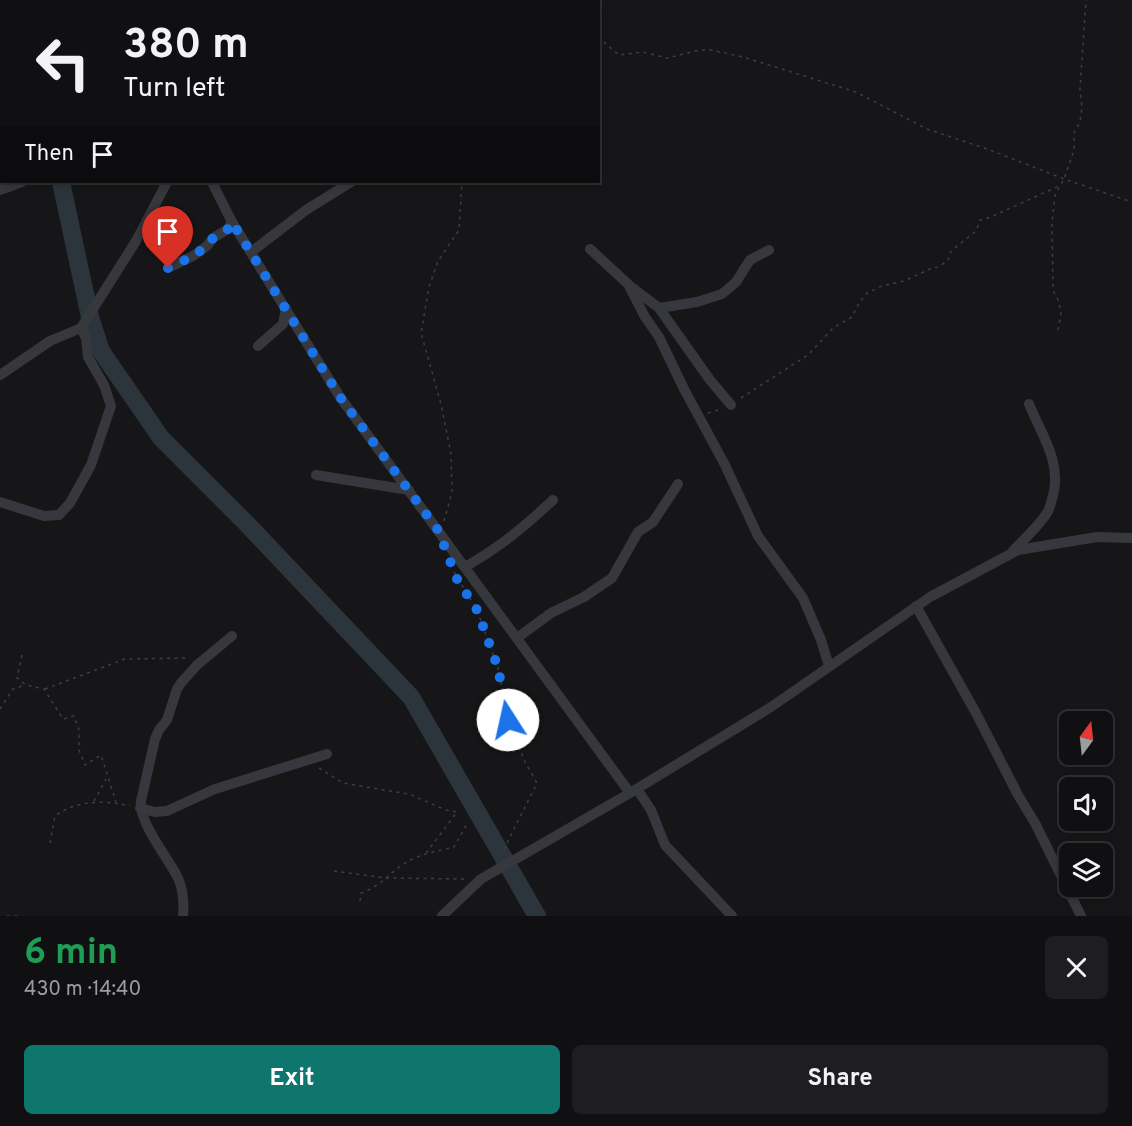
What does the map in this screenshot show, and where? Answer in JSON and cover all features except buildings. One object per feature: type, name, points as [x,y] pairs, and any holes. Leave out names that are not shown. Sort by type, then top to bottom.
[{"type":"street","points":[[0,190],[19,183]]},
{"type":"street","points":[[0,375],[50,341],[81,328],[136,241],[166,183]]},
{"type":"street","points":[[212,183],[232,222],[340,397],[517,638],[633,791],[651,810],[665,845],[732,916]]},
{"type":"street","points":[[251,252],[306,210],[349,183]]},
{"type":"street","points":[[168,268],[193,256],[207,246],[213,238],[228,229],[232,222]]},
{"type":"street","points":[[590,249],[628,284],[659,308],[710,380],[731,405]]},
{"type":"street","points":[[659,308],[697,302],[722,294],[736,282],[750,260],[769,250]]},
{"type":"street","points":[[628,284],[659,336],[758,536],[803,598],[821,640],[829,666]]},
{"type":"street","points":[[258,346],[263,339],[283,324],[286,308]]},
{"type":"street","points":[[0,502],[44,516],[59,515],[70,503],[91,465],[111,406],[104,385],[88,357],[86,338],[81,328]]},
{"type":"street","points":[[1011,554],[1048,513],[1055,488],[1055,472],[1050,447],[1039,429],[1029,404]]},
{"type":"street","points":[[316,475],[409,490]]},
{"type":"street","points":[[517,638],[551,613],[584,597],[612,578],[638,532],[653,522],[678,484]]},
{"type":"street","points":[[465,567],[498,548],[554,500]]},
{"type":"street","points":[[442,916],[481,879],[633,791],[771,707],[930,597],[1018,550],[1097,537],[1132,538]]},
{"type":"street","points":[[916,606],[1035,823],[1053,863],[1071,892],[1082,916]]},
{"type":"street","points":[[183,916],[179,880],[154,839],[140,808],[149,761],[159,730],[167,720],[177,689],[204,659],[232,636]]},
{"type":"street","points":[[140,808],[167,811],[215,789],[327,754]]},
{"type":"path","points":[[1058,330],[1061,314],[1059,302],[1053,290],[1052,249],[1055,195],[1064,179],[1074,150],[1074,133],[1080,122],[1086,0]]},
{"type":"path","points":[[600,39],[619,55],[643,52],[667,58],[700,50],[711,50],[743,57],[856,92],[927,129],[1132,202]]},
{"type":"path","points":[[438,530],[445,518],[452,492],[451,454],[441,404],[421,333],[429,287],[438,261],[459,230],[462,183]]},
{"type":"path","points":[[702,420],[709,413],[731,405],[755,387],[808,355],[833,328],[852,317],[867,293],[939,267],[948,260],[951,251],[976,231],[980,220],[1061,185]]},
{"type":"path","points":[[453,570],[477,610],[498,668],[508,720],[525,762],[537,783],[502,854]]},
{"type":"path","points":[[22,655],[17,678],[26,685],[44,689],[124,659],[171,657],[204,659]]},
{"type":"path","points":[[0,709],[13,689],[26,685]]},
{"type":"path","points":[[44,689],[63,719],[74,716],[79,730],[79,750],[85,765],[102,754],[116,802]]},
{"type":"path","points":[[308,761],[343,783],[409,794],[446,810],[457,812],[424,856]]},
{"type":"path","points":[[93,801],[107,777]]},
{"type":"path","points":[[51,843],[55,816],[63,810],[93,801],[116,802],[140,808]]},
{"type":"path","points":[[360,901],[361,893],[380,885],[405,863],[454,848],[467,824]]},
{"type":"path","points":[[334,871],[387,878],[481,879]]},
{"type":"path","points":[[8,916],[19,916]]},
{"type":"waterway","points":[[61,183],[90,317],[101,351],[161,438],[247,524],[411,697],[537,916]]},
{"type":"route","points":[[168,268],[193,256],[207,246],[213,238],[228,229],[232,222],[340,397],[438,530],[457,579],[477,610],[484,629],[498,668],[508,720]]}]
